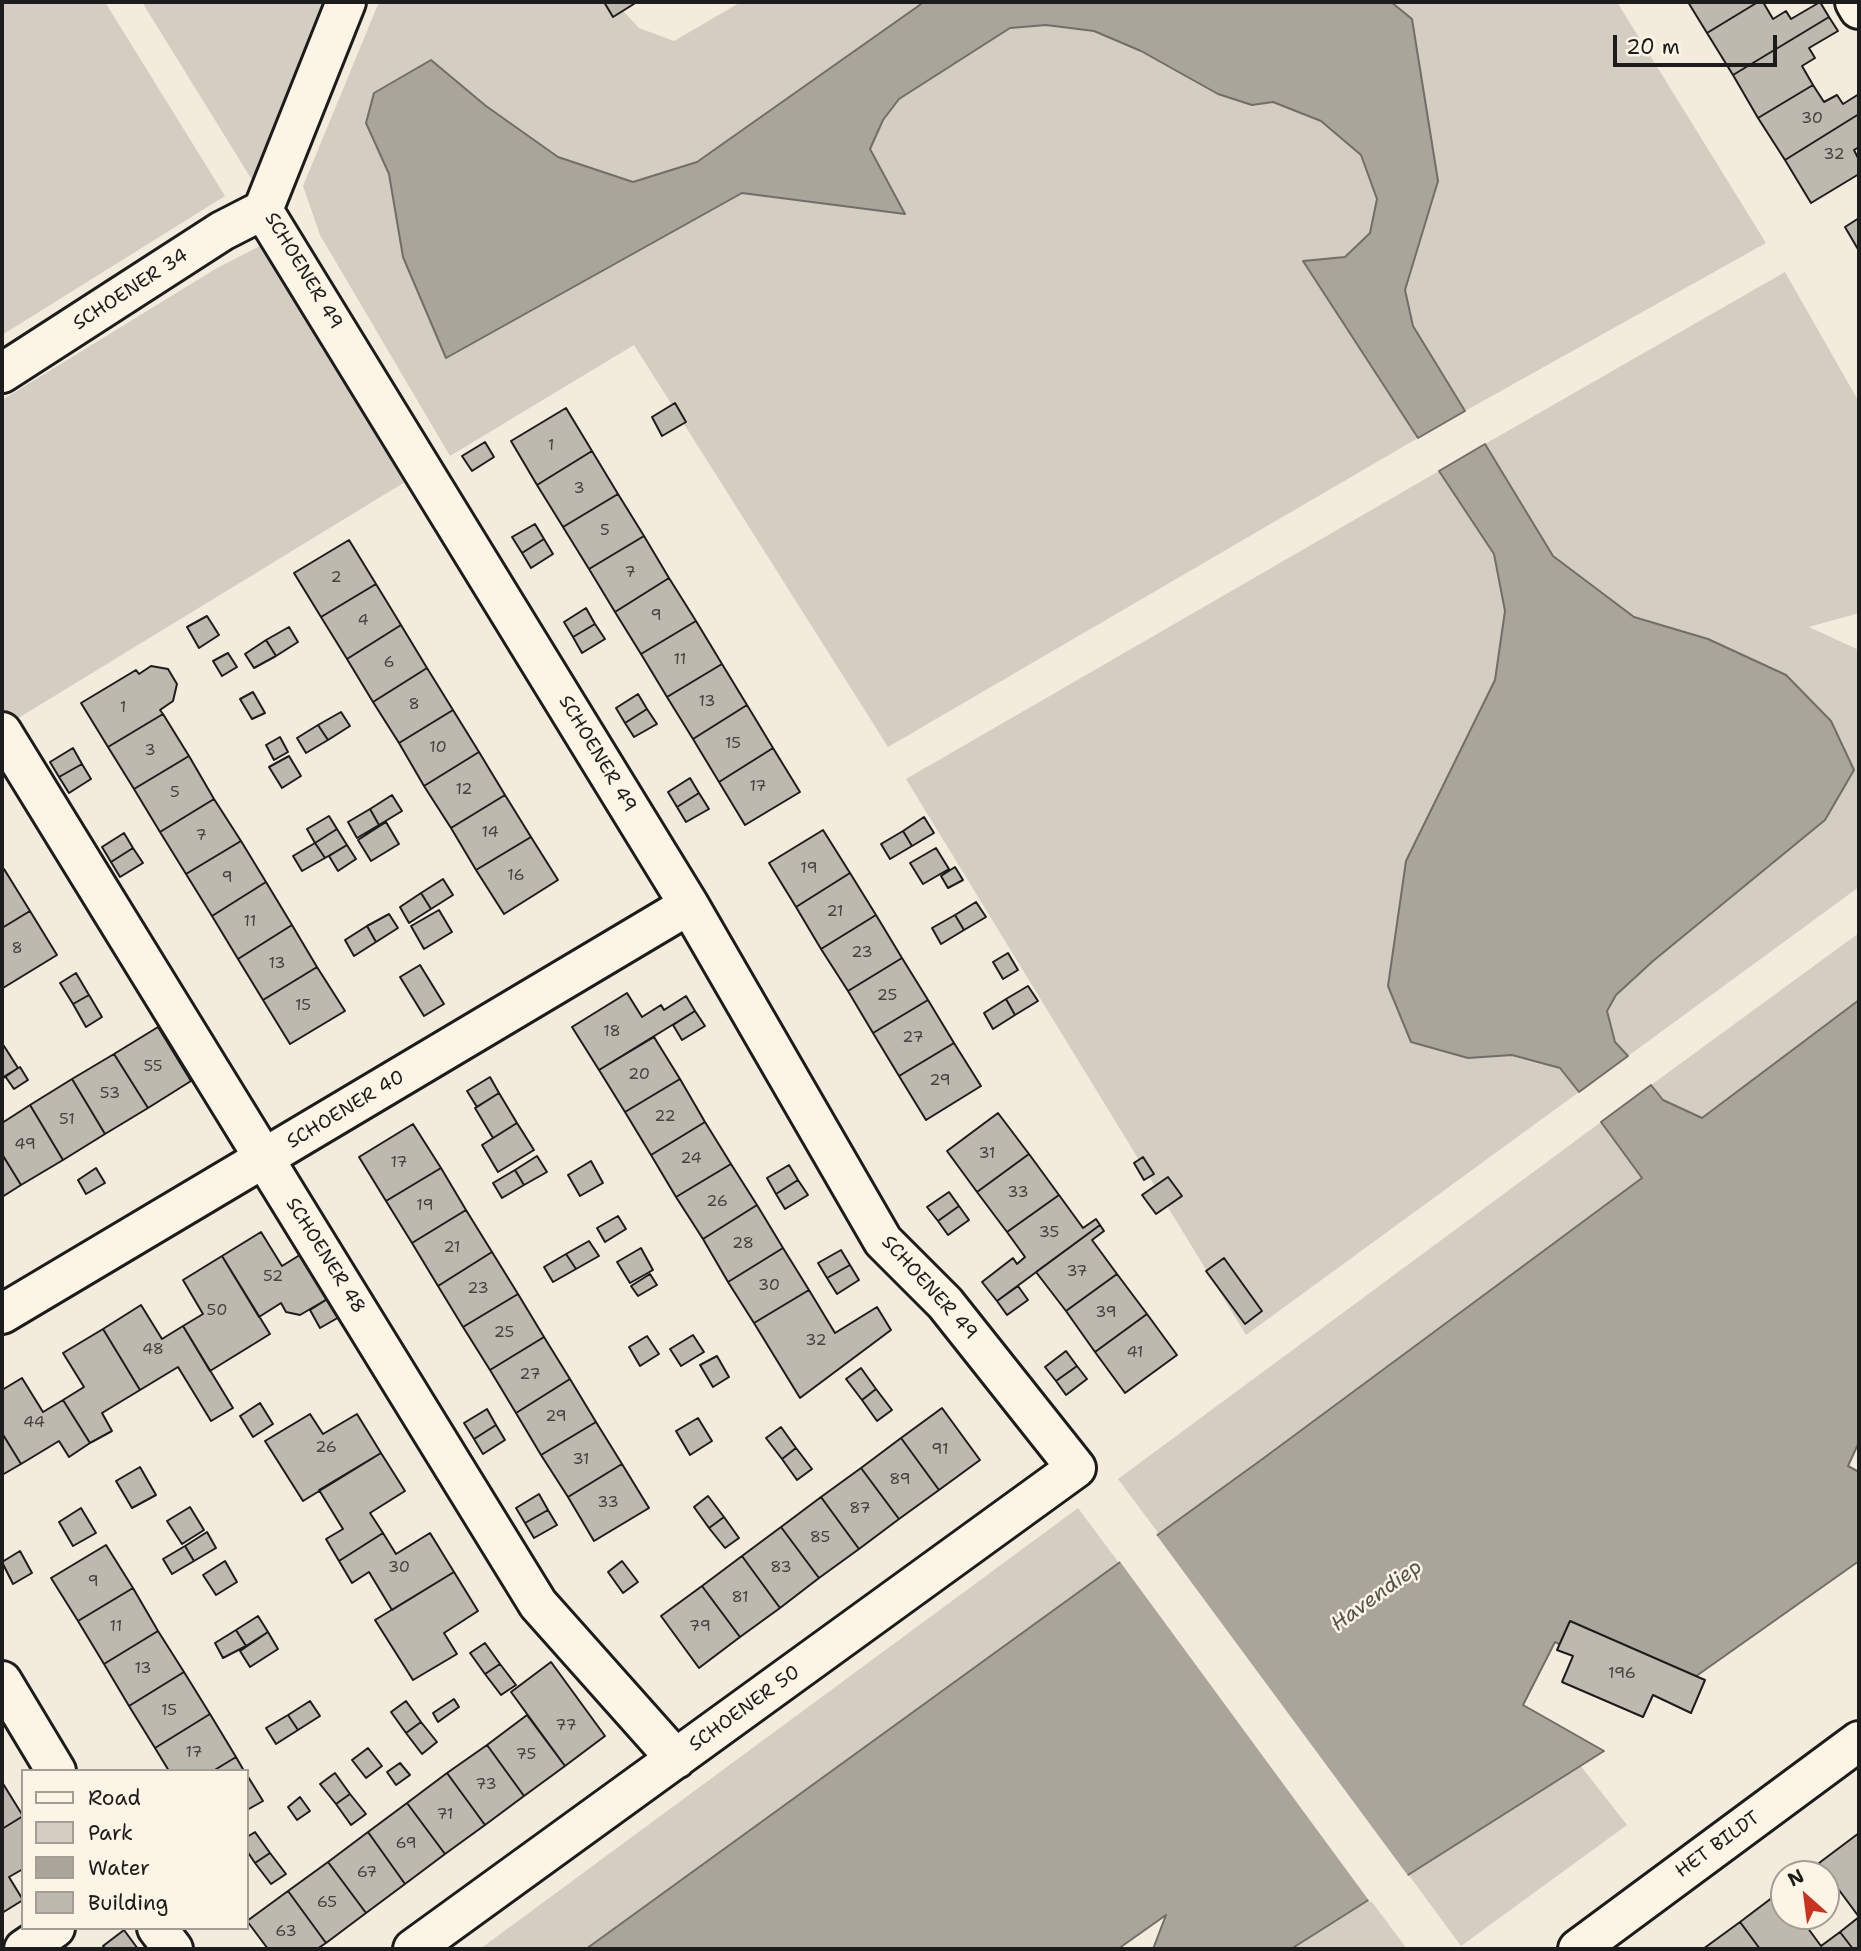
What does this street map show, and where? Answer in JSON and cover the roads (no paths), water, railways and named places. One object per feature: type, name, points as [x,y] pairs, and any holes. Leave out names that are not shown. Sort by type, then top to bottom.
[{"type":"street","name":"SCHOENER 49","points":[[346,2],[263,210],[689,905],[883,1241],[945,1303],[1076,1468]]},
{"type":"street","points":[[1855,2],[1859,9]]},
{"type":"street","name":"SCHOENER 34","points":[[2,373],[222,231],[263,210]]},
{"type":"street","name":"SCHOENER 48","points":[[2,732],[538,1604],[676,1759]]},
{"type":"street","name":"SCHOENER 40","points":[[2,1314],[689,905]]},
{"type":"street","name":"SCHOENER 50","points":[[412,1949],[1076,1468]]},
{"type":"street","points":[[2,1681],[55,1769]]},
{"type":"street","name":"HET BILDT","points":[[1578,1949],[1859,1741]]},
{"type":"street","points":[[24,1949],[52,1930]]},
{"type":"street","points":[[159,1930],[173,1949]]},
{"type":"water","points":[[924,2],[1391,2],[1412,19],[1438,181],[1405,290],[1413,326],[1465,411],[1418,438],[1303,261],[1345,257],[1370,233],[1377,199],[1361,155],[1321,121],[1273,102],[1252,105],[1218,94],[1141,51],[1094,31],[1046,25],[1010,28],[899,99],[883,120],[870,149],[905,214],[742,193],[446,358],[403,257],[389,174],[366,123],[374,93],[431,60],[486,106],[558,157],[633,182],[697,162]]},
{"type":"water","points":[[1485,444],[1553,556],[1634,617],[1708,639],[1786,675],[1831,721],[1854,770],[1825,820],[1653,961],[1616,995],[1607,1011],[1615,1042],[1628,1056],[1579,1092],[1560,1068],[1512,1055],[1468,1058],[1411,1042],[1388,986],[1406,861],[1495,680],[1505,611],[1494,554],[1439,471]]},
{"type":"water","name":"Havendiep","points":[[1859,1000],[1859,1442],[1848,1466],[1859,1472],[1859,1561],[1668,1696],[1555,1642],[1523,1705],[1604,1751],[1291,1949],[1153,1949],[1166,1915],[1118,1949],[586,1949],[1261,1460],[1642,1178],[1601,1122],[1651,1085],[1663,1100],[1702,1118]]}]
